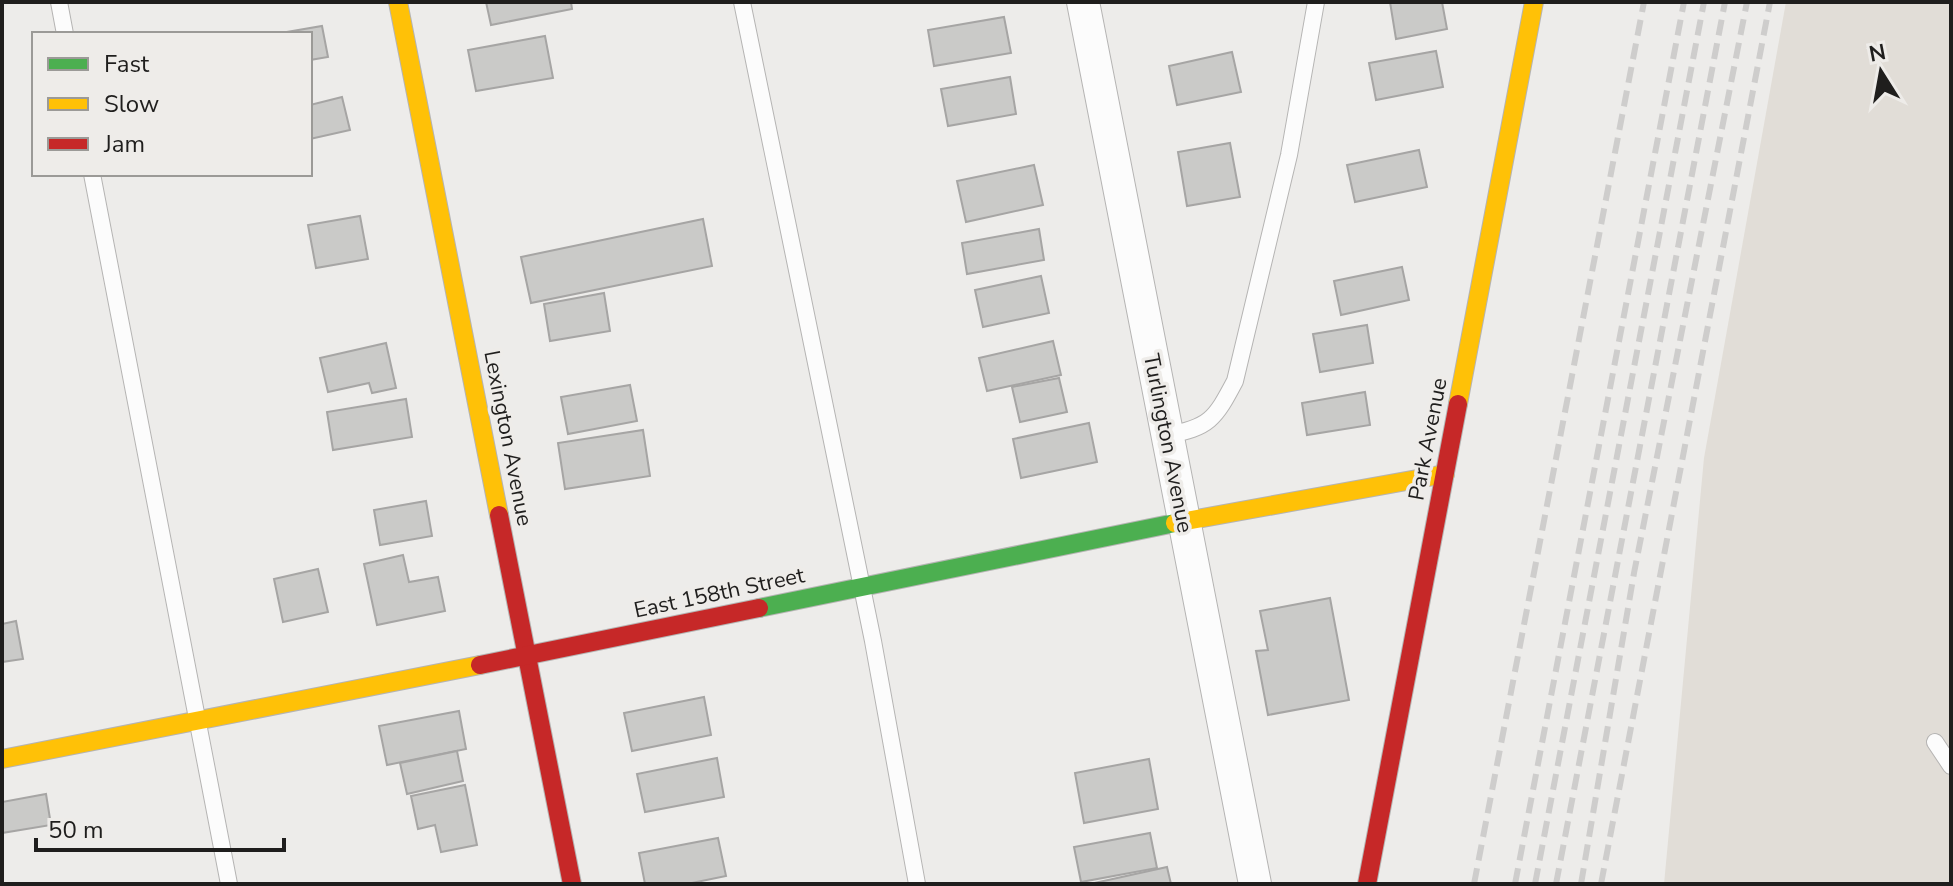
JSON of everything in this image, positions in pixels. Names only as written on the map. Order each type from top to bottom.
[{"type":"street","name":"Lexington Avenue","points":[[398,2],[572,884]]},
{"type":"street","name":"Turlington Avenue","points":[[1083,2],[1255,884]]},
{"type":"street","name":"Park Avenue","points":[[1367,884],[1534,2]]},
{"type":"street","name":"East 158th Street","points":[[2,759],[527,656],[1184,521],[1445,474]]},
{"type":"lane","points":[[59,2],[65,32]]},
{"type":"lane","points":[[742,2],[861,587],[917,884]]},
{"type":"lane","points":[[1167,435],[1198,430],[1221,408],[1235,381],[1289,155],[1316,2]]},
{"type":"lane","points":[[92,176],[229,884]]},
{"type":"lane","points":[[1935,742],[1951,766]]},
{"type":"shaded area","points":[[1786,2],[1951,2],[1951,884],[1664,884],[1704,458]]},
{"type":"building","points":[[486,2],[571,2],[572,9],[491,25]]},
{"type":"building","points":[[1390,2],[1442,2],[1447,29],[1396,39]]},
{"type":"building","points":[[1004,17],[1011,53],[934,66],[928,30]]},
{"type":"building","points":[[322,26],[328,57],[312,60],[312,32],[287,32]]},
{"type":"building","points":[[545,36],[553,78],[476,91],[468,50]]},
{"type":"building","points":[[1436,51],[1443,87],[1376,100],[1369,63]]},
{"type":"building","points":[[1232,52],[1241,92],[1177,105],[1169,66]]},
{"type":"building","points":[[1010,77],[1016,114],[948,126],[941,89]]},
{"type":"building","points":[[342,97],[350,130],[312,139],[312,104]]},
{"type":"building","points":[[1230,143],[1240,197],[1187,206],[1178,152]]},
{"type":"building","points":[[1419,150],[1427,187],[1355,202],[1347,165]]},
{"type":"building","points":[[1034,165],[1043,205],[966,222],[957,181]]},
{"type":"building","points":[[360,216],[368,259],[316,268],[308,225]]},
{"type":"building","points":[[703,219],[712,266],[531,303],[521,257]]},
{"type":"building","points":[[1039,229],[1044,260],[967,274],[962,243]]},
{"type":"building","points":[[1402,267],[1409,300],[1341,315],[1334,281]]},
{"type":"building","points":[[1041,276],[1049,313],[983,327],[975,290]]},
{"type":"building","points":[[604,293],[610,331],[550,341],[544,304]]},
{"type":"building","points":[[1367,325],[1373,363],[1320,372],[1313,334]]},
{"type":"building","points":[[1053,341],[1061,375],[987,391],[979,358]]},
{"type":"building","points":[[386,343],[396,388],[372,393],[369,383],[328,392],[320,358]]},
{"type":"building","points":[[1059,378],[1067,412],[1020,422],[1012,387]]},
{"type":"building","points":[[630,385],[637,421],[568,434],[561,397]]},
{"type":"building","points":[[1365,392],[1370,425],[1307,435],[1302,403]]},
{"type":"building","points":[[406,399],[412,437],[333,450],[327,412]]},
{"type":"building","points":[[1089,423],[1097,462],[1021,478],[1013,439]]},
{"type":"building","points":[[643,430],[650,476],[565,489],[558,443]]},
{"type":"building","points":[[426,501],[432,536],[380,545],[374,510]]},
{"type":"building","points":[[403,555],[409,582],[438,577],[445,611],[377,625],[364,564]]},
{"type":"building","points":[[318,569],[328,612],[283,622],[274,579]]},
{"type":"building","points":[[1330,598],[1349,700],[1268,715],[1256,651],[1268,650],[1260,611]]},
{"type":"building","points":[[16,621],[23,659],[2,662],[2,624]]},
{"type":"building","points":[[704,697],[711,735],[632,751],[624,713]]},
{"type":"building","points":[[459,711],[466,749],[387,765],[379,726]]},
{"type":"building","points":[[457,751],[463,781],[407,794],[400,763]]},
{"type":"building","points":[[717,758],[724,797],[645,812],[637,774]]},
{"type":"building","points":[[1149,759],[1158,809],[1084,823],[1075,773]]},
{"type":"building","points":[[465,785],[477,845],[441,852],[435,825],[418,829],[411,796]]},
{"type":"building","points":[[46,794],[51,825],[2,833],[2,802]]},
{"type":"building","points":[[1150,833],[1157,868],[1081,882],[1074,847]]},
{"type":"building","points":[[718,838],[726,876],[687,884],[645,884],[639,853]]},
{"type":"building","points":[[1167,867],[1171,884],[1090,884]]},
{"type":"railway","points":[[1474,884],[1644,2]]},
{"type":"railway","points":[[1515,884],[1684,2]]},
{"type":"railway","points":[[1535,884],[1704,2]]},
{"type":"railway","points":[[1556,884],[1725,2]]},
{"type":"railway","points":[[1581,884],[1634,573],[1747,2]]},
{"type":"railway","points":[[1601,884],[1770,2]]},
{"type":"traffic: fast","points":[[759,608],[1175,523]]},
{"type":"traffic: slow","points":[[398,2],[499,515]]},
{"type":"traffic: slow","points":[[1458,404],[1534,2]]},
{"type":"traffic: slow","points":[[1175,523],[1445,474]]},
{"type":"traffic: slow","points":[[2,759],[480,665]]},
{"type":"traffic: jam","points":[[1367,884],[1458,404]]},
{"type":"traffic: jam","points":[[499,515],[572,884]]},
{"type":"traffic: jam","points":[[480,665],[759,608]]}]
